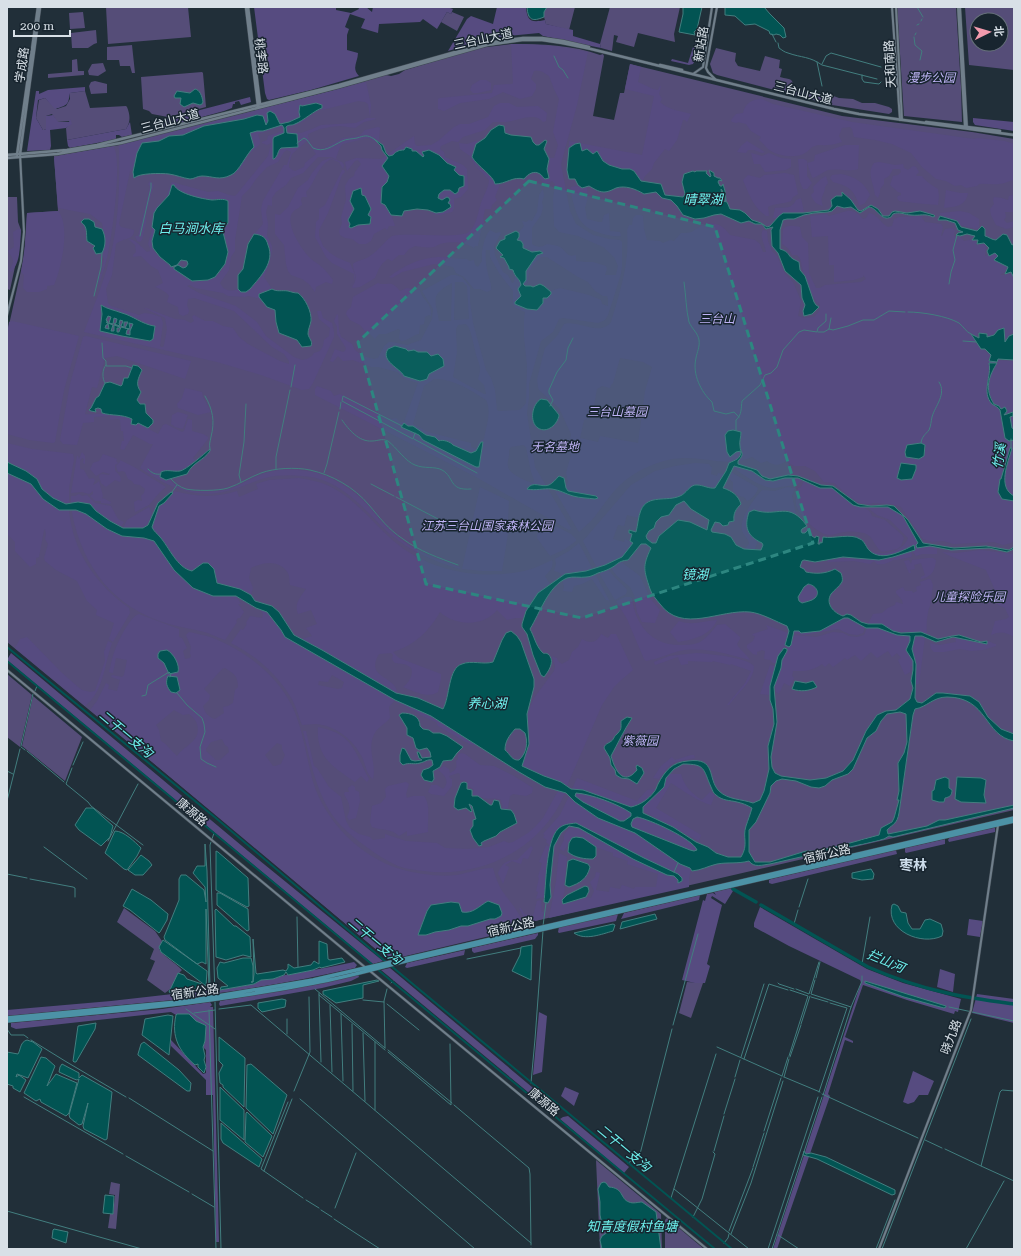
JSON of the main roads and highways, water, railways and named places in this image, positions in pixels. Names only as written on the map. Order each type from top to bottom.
[{"type":"highway","name":"宿新公路","points":[[7,1021],[202,1002],[315,983],[374,967],[1014,819]]},
{"type":"highway","name":"宿新公路","points":[[548,927],[901,844],[999,823]]},
{"type":"highway","name":"宿新公路","points":[[7,1018],[188,1001],[313,980],[367,969]]},
{"type":"main road","name":"学成路","points":[[18,156],[39,7]]},
{"type":"main road","name":"桃李路","points":[[247,7],[259,105]]},
{"type":"main road","name":"三台山大道","points":[[7,158],[97,145],[339,87],[482,46],[522,40],[562,43],[715,79],[834,110],[1014,134]]},
{"type":"main road","name":"三台山大道","points":[[7,155],[18,156]]},
{"type":"water","points":[[527,7],[547,7],[544,12],[544,17],[531,19],[528,15]]},
{"type":"water","points":[[683,7],[702,7],[697,29],[694,32],[695,35],[679,32]]},
{"type":"water","points":[[725,7],[764,7],[784,28],[786,37],[783,38],[780,35],[770,34],[769,31],[755,24],[745,25],[735,16],[725,15]]},
{"type":"water","points":[[195,89],[199,92],[202,98],[203,102],[200,105],[193,103],[184,107],[180,104],[181,98],[175,98],[174,96],[177,91],[190,93]]},
{"type":"water","points":[[316,103],[322,105],[322,108],[298,123],[286,127],[287,133],[297,134],[298,147],[281,148],[274,159],[273,139],[274,137],[284,133],[284,128],[282,125],[263,131],[250,133],[254,147],[237,170],[227,177],[219,178],[199,176],[190,179],[169,174],[145,174],[134,178],[133,172],[137,153],[142,143],[159,141],[169,136],[183,135],[204,126],[244,119],[257,115],[263,116],[266,125],[268,121],[267,113],[270,111],[275,114],[280,124],[289,122],[300,117],[300,105],[302,106]]},
{"type":"water","points":[[499,125],[504,126],[505,133],[531,137],[536,145],[539,145],[545,140],[547,141],[544,149],[549,159],[547,169],[549,178],[545,179],[538,173],[533,173],[529,174],[524,179],[513,179],[495,184],[492,178],[472,157],[476,144],[485,138],[491,130]]},
{"type":"water","points":[[374,139],[383,145],[389,156],[398,151],[404,150],[406,147],[412,149],[412,151],[416,151],[423,157],[422,152],[429,150],[439,155],[447,163],[456,167],[454,170],[459,175],[464,176],[464,186],[459,188],[458,192],[455,194],[450,190],[444,190],[439,194],[438,198],[442,200],[447,197],[449,198],[450,200],[448,203],[451,207],[443,212],[436,213],[428,210],[417,209],[404,211],[402,216],[391,215],[385,205],[381,203],[382,187],[387,182],[389,176],[382,166],[388,158],[381,146]]},
{"type":"water","name":"晴翠湖","points":[[580,143],[582,151],[587,149],[593,154],[597,151],[603,161],[609,165],[634,171],[641,181],[661,184],[665,195],[683,197],[685,194],[682,182],[684,174],[693,171],[707,171],[706,173],[710,177],[709,170],[714,173],[714,176],[720,178],[722,181],[719,180],[718,182],[720,186],[723,184],[725,191],[726,201],[721,189],[723,201],[727,202],[730,209],[740,210],[752,220],[761,223],[767,227],[770,226],[783,213],[803,213],[829,210],[832,206],[831,200],[836,196],[842,196],[842,192],[851,200],[858,210],[861,211],[871,205],[878,209],[883,216],[889,216],[895,211],[907,213],[920,211],[935,216],[898,213],[893,214],[891,217],[885,218],[869,207],[860,213],[851,207],[844,208],[837,206],[832,211],[814,213],[794,219],[783,220],[780,230],[780,249],[787,252],[791,258],[799,262],[800,270],[805,276],[814,302],[819,307],[812,314],[804,316],[803,311],[805,305],[802,298],[801,285],[785,271],[778,253],[772,246],[771,230],[773,227],[766,229],[762,224],[755,224],[749,221],[741,223],[721,214],[695,219],[683,215],[671,200],[662,198],[656,192],[644,194],[627,187],[616,188],[604,192],[598,191],[589,186],[582,188],[578,185],[575,179],[569,179],[567,170],[569,148]]},
{"type":"water","name":"白马涧水库","points":[[172,185],[191,196],[228,201],[228,223],[223,232],[228,252],[225,264],[215,277],[208,280],[192,281],[174,269],[174,267],[178,265],[183,268],[186,267],[188,264],[187,261],[181,260],[177,265],[171,267],[153,248],[152,241],[155,230],[152,227],[154,213],[169,195]]},
{"type":"water","points":[[361,188],[362,195],[365,196],[371,209],[368,215],[371,217],[370,224],[358,225],[351,228],[349,227],[350,224],[348,220],[354,209],[350,201],[353,191]]},
{"type":"water","points":[[940,216],[957,221],[961,227],[977,231],[982,226],[985,229],[985,236],[993,240],[996,240],[1003,234],[1007,235],[1012,245],[1014,244],[1014,278],[1011,272],[1005,274],[1008,267],[994,260],[998,256],[995,253],[989,256],[987,251],[989,248],[984,243],[977,244],[978,240],[972,240],[975,236],[967,234],[960,236],[956,235],[963,232],[958,230],[955,223],[946,220],[938,220]]},
{"type":"water","points":[[84,219],[89,219],[94,222],[95,227],[102,229],[105,241],[102,253],[96,254],[93,248],[95,246],[87,241],[86,228],[81,222]]},
{"type":"water","points":[[516,231],[519,233],[517,240],[521,241],[523,248],[532,252],[540,251],[543,253],[537,255],[526,271],[526,280],[523,284],[525,286],[533,287],[540,284],[551,292],[547,298],[543,298],[543,303],[537,310],[527,309],[515,304],[521,296],[518,289],[521,285],[519,279],[513,270],[509,269],[504,258],[500,257],[503,255],[496,248],[500,241],[505,239],[505,236]]},
{"type":"water","points":[[254,234],[265,238],[270,251],[270,257],[266,268],[250,289],[246,292],[241,292],[238,289],[238,275],[243,269],[248,244]]},
{"type":"water","points":[[272,289],[298,293],[303,298],[308,306],[311,317],[308,334],[311,341],[311,346],[302,347],[297,340],[279,333],[275,310],[267,307],[259,297],[259,294]]},
{"type":"water","points":[[101,305],[126,314],[145,324],[155,326],[153,339],[150,341],[100,331],[102,314]],"holes":[[[108,316],[111,317],[109,323],[113,324],[114,318],[117,319],[116,323],[114,324],[120,326],[120,320],[123,321],[121,326],[124,327],[124,322],[128,322],[125,328],[121,327],[119,332],[117,332],[117,328],[120,327],[114,325],[114,331],[111,331],[113,325],[106,322],[108,322],[106,320]],[[108,323],[109,329],[105,328]],[[129,323],[133,324],[130,335],[126,334],[127,330],[129,329],[125,328],[130,329]]]},
{"type":"water","points":[[1004,328],[1005,342],[1009,336],[1014,334],[1014,360],[998,359],[997,362],[989,361],[991,355],[985,349],[981,349],[971,334],[979,338],[979,333],[987,334],[987,337],[994,335],[998,330]]},
{"type":"water","points":[[395,346],[408,351],[414,350],[418,352],[427,352],[431,356],[438,354],[443,359],[444,366],[429,374],[427,379],[420,381],[404,376],[388,361],[386,353],[388,349]]},
{"type":"water","points":[[989,363],[997,363],[990,378],[988,388],[989,393],[994,404],[999,406],[1001,409],[1005,407],[1007,411],[1004,415],[1013,412],[1013,416],[1010,417],[1012,428],[1014,429],[1014,440],[1009,441],[1005,438],[1000,410],[992,404],[987,394],[990,368]]},
{"type":"water","points":[[133,365],[138,366],[142,370],[138,379],[139,389],[141,392],[137,400],[140,404],[145,404],[146,413],[153,420],[153,423],[148,428],[138,423],[136,425],[131,424],[132,419],[128,417],[102,413],[101,409],[98,408],[95,409],[96,412],[89,410],[96,398],[99,396],[105,383],[110,382],[121,386],[124,378],[128,378]]},
{"type":"water","points":[[541,399],[547,400],[559,415],[557,422],[552,427],[545,430],[538,428],[533,422],[535,405]]},
{"type":"water","points":[[404,423],[408,426],[413,426],[426,435],[435,437],[439,441],[442,440],[448,442],[471,453],[476,451],[481,442],[483,442],[479,467],[476,467],[423,440],[419,435],[401,427]]},
{"type":"water","points":[[733,430],[741,432],[741,451],[736,452],[730,457],[727,452],[725,435],[728,431]]},
{"type":"water","points":[[921,443],[925,445],[924,456],[919,459],[906,457],[905,452],[907,445]]},
{"type":"water","points":[[1010,448],[1012,448],[1006,467],[1005,481],[1009,492],[1014,496],[1014,501],[1002,499],[998,492],[1000,479]]},
{"type":"water","points":[[210,449],[210,451],[189,470],[187,474],[166,480],[160,477],[161,472],[163,471],[183,470]]},
{"type":"water","points":[[741,452],[742,455],[738,461],[738,464],[757,470],[762,476],[770,479],[788,475],[798,476],[821,485],[833,486],[858,504],[871,506],[894,506],[908,520],[923,543],[954,548],[986,546],[1009,550],[1014,547],[1014,549],[1007,552],[989,548],[951,550],[930,546],[917,548],[916,545],[918,543],[903,516],[888,507],[860,507],[853,505],[832,488],[820,488],[798,478],[785,478],[773,481],[765,480],[752,471],[734,466],[723,488],[734,494],[741,504],[735,511],[734,521],[723,526],[720,523],[715,522],[711,530],[712,532],[725,534],[731,537],[736,545],[744,549],[761,550],[763,545],[762,543],[750,534],[747,527],[749,512],[754,510],[762,512],[782,511],[794,514],[800,518],[807,526],[802,529],[802,533],[805,533],[808,530],[810,532],[809,534],[815,538],[816,536],[819,537],[818,544],[820,544],[820,542],[822,543],[823,537],[852,536],[862,540],[870,551],[880,556],[886,556],[914,545],[915,550],[879,560],[843,557],[815,562],[804,560],[802,561],[800,567],[806,572],[810,573],[824,573],[835,569],[841,573],[842,582],[831,594],[829,601],[831,608],[836,613],[843,616],[847,614],[851,615],[861,622],[868,624],[882,624],[893,631],[901,633],[921,632],[938,639],[959,635],[981,642],[987,641],[987,644],[953,637],[936,642],[922,636],[915,636],[912,649],[916,664],[915,698],[917,702],[922,703],[936,693],[970,696],[979,702],[988,717],[1001,729],[1014,734],[1014,741],[1004,738],[971,703],[960,699],[942,697],[915,709],[899,813],[896,821],[887,830],[888,834],[927,826],[939,820],[1014,805],[1014,808],[893,837],[889,836],[884,839],[850,847],[770,864],[753,865],[749,861],[721,863],[692,871],[690,868],[680,864],[635,833],[598,818],[575,802],[566,793],[545,787],[431,716],[395,700],[285,637],[267,612],[256,608],[236,596],[213,596],[193,588],[174,570],[154,541],[144,538],[122,536],[107,529],[86,514],[76,510],[59,510],[43,499],[31,484],[7,473],[7,462],[26,471],[37,479],[42,489],[53,498],[66,504],[78,502],[90,504],[96,511],[123,528],[143,528],[148,525],[158,503],[171,492],[173,493],[164,503],[159,506],[152,527],[182,566],[192,571],[203,563],[208,563],[214,569],[217,583],[240,589],[251,595],[255,601],[272,606],[279,612],[294,635],[396,693],[418,698],[443,709],[454,671],[457,667],[466,663],[493,662],[506,633],[511,631],[521,642],[534,679],[534,687],[527,714],[529,744],[522,766],[561,782],[571,789],[583,790],[631,807],[650,797],[663,775],[673,765],[688,761],[703,762],[710,770],[715,786],[723,794],[731,798],[753,803],[760,800],[764,791],[769,769],[768,746],[774,724],[773,709],[770,700],[770,686],[778,656],[784,648],[787,649],[787,651],[782,660],[781,668],[774,687],[777,722],[771,757],[772,767],[775,773],[781,776],[810,780],[826,778],[843,771],[853,760],[866,731],[877,715],[886,711],[896,710],[910,699],[913,688],[911,681],[913,661],[906,650],[910,641],[910,636],[897,635],[878,628],[866,628],[848,618],[844,618],[820,631],[801,633],[799,631],[794,631],[791,645],[789,647],[785,645],[789,631],[787,626],[754,613],[738,612],[690,619],[679,617],[669,613],[654,597],[651,591],[646,577],[645,564],[651,548],[646,544],[641,544],[628,560],[622,561],[609,569],[590,576],[567,578],[560,582],[550,593],[530,629],[540,650],[548,654],[551,660],[550,666],[544,677],[541,675],[527,634],[522,627],[526,611],[538,593],[565,574],[586,571],[605,565],[622,557],[633,543],[630,541],[632,534],[629,533],[629,530],[636,532],[639,515],[644,505],[653,500],[675,498],[695,485],[715,488],[726,471],[729,463],[740,456]],"holes":[[[684,501],[691,509],[709,520],[707,530],[690,522],[678,520],[659,536],[656,543],[652,543],[646,536],[649,531],[654,528],[656,522],[661,517],[669,515],[676,505]],[[808,584],[815,587],[817,596],[812,600],[802,603],[799,601],[798,597],[804,587]],[[900,712],[906,714],[907,742],[904,753],[898,763],[899,791],[897,800],[899,800],[892,822],[881,828],[879,835],[839,846],[816,851],[806,851],[770,862],[755,862],[749,852],[749,830],[756,822],[770,793],[771,786],[776,781],[782,779],[796,781],[811,787],[819,788],[825,786],[832,780],[848,774],[853,769],[867,738],[876,731],[881,721],[887,714]],[[515,729],[520,729],[525,733],[526,747],[524,754],[519,760],[517,760],[505,750],[505,747]],[[683,764],[696,765],[703,769],[713,791],[719,797],[741,803],[752,808],[745,830],[745,848],[741,857],[728,857],[716,853],[673,827],[643,813],[643,807],[664,787],[666,778],[674,769]],[[576,793],[589,795],[612,803],[631,813],[631,816],[624,821],[620,821],[583,802],[575,796]],[[637,817],[651,821],[688,840],[697,850],[690,850],[632,827],[631,824],[633,819]]]},
{"type":"water","points":[[901,463],[916,465],[912,479],[901,480],[897,478]]},
{"type":"water","points":[[559,476],[564,478],[568,491],[596,496],[598,498],[576,497],[552,489],[527,489],[532,485],[549,485]]},
{"type":"water","points":[[167,650],[176,660],[178,672],[169,674],[164,663],[158,658],[160,651]]},
{"type":"water","points":[[168,676],[177,677],[180,690],[176,693],[171,692],[168,687]]},
{"type":"water","points":[[795,681],[806,683],[813,681],[817,687],[805,691],[799,691],[792,689]]},
{"type":"water","points":[[402,713],[412,714],[417,717],[420,726],[423,729],[447,736],[463,747],[452,760],[443,761],[440,767],[433,771],[434,779],[432,782],[424,780],[421,775],[423,770],[433,765],[432,760],[427,760],[418,764],[403,765],[400,762],[402,748],[405,749],[411,760],[422,760],[419,758],[417,752],[419,752],[422,758],[431,757],[427,748],[419,750],[416,748],[413,738],[407,735],[407,728],[399,715]]},
{"type":"water","points":[[627,717],[632,718],[611,756],[617,771],[624,777],[632,775],[637,770],[637,765],[642,768],[644,773],[637,784],[629,779],[621,778],[616,775],[615,770],[611,765],[610,758],[604,748],[620,730],[621,721]]},
{"type":"water","points":[[945,777],[949,779],[949,788],[952,790],[951,794],[945,798],[944,802],[932,800],[932,791],[934,790],[936,780]]},
{"type":"water","points":[[957,777],[981,778],[986,780],[984,795],[986,803],[961,802],[955,799]]},
{"type":"water","points":[[461,783],[467,783],[467,789],[472,790],[472,796],[478,796],[490,805],[492,805],[494,800],[499,801],[501,809],[511,810],[517,823],[500,832],[496,836],[484,841],[481,843],[482,845],[479,846],[473,838],[470,830],[473,826],[473,820],[476,819],[472,806],[469,804],[472,811],[471,812],[466,808],[458,810],[454,807],[455,798]]},
{"type":"water","points":[[86,808],[93,808],[113,826],[110,837],[101,846],[79,830],[75,825]]},
{"type":"water","points":[[576,823],[678,874],[682,878],[682,881],[678,883],[678,880],[674,876],[667,875],[633,859],[579,828],[569,826],[561,833],[554,846],[550,885],[551,897],[548,903],[544,902],[549,853],[554,835],[562,826]]},
{"type":"water","points":[[115,831],[126,835],[141,848],[127,870],[105,853]]},
{"type":"water","points":[[572,838],[583,838],[596,847],[596,856],[593,859],[577,857],[568,852],[569,843]]},
{"type":"water","points":[[205,844],[207,871],[209,988],[206,909],[206,964],[202,962],[197,964],[165,940],[164,937],[179,900],[179,879],[181,875],[186,875],[204,890],[206,902],[205,887],[193,873],[197,866],[205,866]]},
{"type":"water","points":[[216,851],[248,878],[249,906],[247,907],[216,890]]},
{"type":"water","points":[[141,855],[152,865],[143,875],[135,875],[128,870]]},
{"type":"water","points":[[573,859],[588,864],[590,867],[587,875],[582,880],[569,887],[565,885],[568,861]]},
{"type":"water","points":[[871,869],[874,874],[873,879],[862,880],[852,878],[852,873]]},
{"type":"water","points":[[585,886],[588,887],[589,891],[586,897],[563,904],[562,900],[567,895]]},
{"type":"water","points":[[132,889],[151,900],[168,914],[167,920],[159,933],[123,906]]},
{"type":"water","points":[[217,893],[220,893],[248,909],[249,930],[247,931],[217,905]]},
{"type":"water","points":[[488,901],[499,905],[502,913],[501,916],[468,926],[461,926],[426,935],[418,935],[427,911],[431,905],[451,902],[459,903],[462,912],[469,912]]},
{"type":"water","points":[[894,904],[898,906],[901,912],[906,913],[908,923],[912,929],[920,929],[925,920],[930,919],[941,924],[943,931],[942,936],[934,939],[925,939],[907,934],[899,929],[891,914],[892,905]]},
{"type":"water","points":[[216,909],[234,926],[250,937],[251,957],[243,955],[226,960],[216,957]]},
{"type":"water","points":[[655,914],[657,919],[620,929],[622,922]]},
{"type":"water","points":[[613,924],[615,925],[613,931],[599,935],[588,937],[574,933]]},
{"type":"water","points":[[253,939],[257,974],[283,970],[286,971],[288,964],[294,968],[311,965],[314,961],[319,964],[319,941],[327,944],[328,959],[342,958],[345,962],[288,975],[286,972],[284,975],[273,979],[261,980],[254,984],[220,990],[221,987],[228,986],[218,978],[217,968],[220,962],[224,963],[243,958],[251,958],[253,966],[253,982],[254,974]]},
{"type":"water","points":[[163,940],[207,971],[206,986],[161,952],[159,947]]},
{"type":"water","points":[[532,945],[531,980],[512,971],[520,955],[521,947]]},
{"type":"water","points":[[178,973],[184,975],[187,979],[202,984],[202,989],[192,989],[175,994],[169,992]]},
{"type":"water","points":[[377,980],[379,981],[363,985],[363,998],[336,1003],[323,994],[323,991]]},
{"type":"water","points":[[865,981],[946,1007],[944,1008],[904,997],[865,983]]},
{"type":"water","points":[[282,999],[286,1000],[285,1007],[262,1012],[258,1008],[258,1003]]},
{"type":"water","points":[[177,1014],[189,1014],[196,1021],[206,1026],[203,1047],[206,1067],[204,1073],[198,1067],[198,1064],[195,1065],[189,1060],[178,1043],[175,1030]]},
{"type":"water","points":[[168,1015],[173,1016],[169,1055],[142,1035],[145,1019]]},
{"type":"water","points":[[96,1023],[95,1029],[76,1062],[74,1062],[78,1026]]},
{"type":"water","points":[[219,1037],[245,1058],[244,1107],[220,1083],[219,1073],[223,1065],[219,1061]]},
{"type":"water","points":[[27,1040],[33,1042],[42,1049],[28,1078],[17,1074],[16,1077],[19,1075],[26,1080],[20,1092],[13,1088],[13,1086],[7,1084],[7,1052],[18,1054],[22,1044]]},
{"type":"water","points":[[144,1042],[179,1070],[191,1083],[190,1091],[187,1091],[138,1055],[141,1044]]},
{"type":"water","points":[[41,1057],[46,1058],[55,1066],[47,1086],[56,1074],[77,1083],[69,1113],[66,1116],[41,1102],[40,1099],[36,1101],[24,1093]]},
{"type":"water","points":[[62,1064],[79,1073],[79,1078],[82,1075],[112,1092],[107,1139],[105,1140],[84,1129],[83,1126],[88,1103],[82,1124],[79,1125],[70,1118],[69,1115],[79,1079],[74,1079],[59,1072]]},
{"type":"water","points":[[251,1064],[287,1095],[273,1134],[246,1108],[247,1065]]},
{"type":"water","points":[[220,1087],[244,1110],[244,1140],[220,1120]]},
{"type":"water","points":[[247,1112],[272,1136],[263,1157],[245,1142]]},
{"type":"water","points":[[221,1123],[262,1159],[259,1167],[223,1143],[221,1139]]},
{"type":"water","points":[[804,1151],[806,1154],[811,1153],[826,1157],[895,1190],[895,1194],[892,1195],[817,1159],[803,1155]]},
{"type":"water","name":"知青度假村鱼塘","points":[[604,1182],[609,1187],[620,1191],[626,1201],[632,1203],[642,1202],[656,1212],[661,1249],[602,1249],[600,1240],[602,1236],[608,1232],[602,1224],[598,1189],[601,1183]]},
{"type":"water","points":[[105,1195],[114,1196],[113,1214],[103,1213]]},
{"type":"water","points":[[54,1229],[68,1232],[66,1243],[52,1238]]},
{"type":"waterway","points":[[917,7],[923,17]]},
{"type":"waterway","points":[[772,34],[776,42]]},
{"type":"waterway","points":[[914,37],[915,45],[922,51],[920,60]]},
{"type":"waterway","points":[[778,43],[779,48],[787,53],[809,59],[822,65],[877,79]]},
{"type":"waterway","points":[[822,64],[826,56],[831,53],[881,67]]},
{"type":"waterway","points":[[554,56],[559,67],[568,78]]},
{"type":"waterway","points":[[817,62],[822,86]]},
{"type":"waterway","points":[[862,75],[864,82],[879,84],[881,82]]},
{"type":"waterway","points":[[297,143],[304,138],[313,148],[321,150],[344,140],[364,136],[369,136],[374,139]]},
{"type":"waterway","points":[[140,236],[151,183]]},
{"type":"waterway","points":[[949,284],[955,260],[953,250],[957,235]]},
{"type":"waterway","points":[[94,296],[101,267],[102,253]]},
{"type":"waterway","points":[[684,282],[689,322],[699,340],[695,364],[698,382],[704,393],[712,402],[714,411],[726,414],[734,412],[739,417]]},
{"type":"waterway","points":[[829,329],[833,330],[863,320],[874,320],[889,311],[905,312]]},
{"type":"waterway","points":[[908,312],[948,318],[959,323],[971,334]]},
{"type":"waterway","points":[[736,430],[736,420],[740,414],[742,401],[760,385],[765,375],[771,373],[777,367],[783,350],[799,332],[804,330],[817,332],[818,328],[826,321],[826,314]]},
{"type":"waterway","points":[[818,332],[824,332],[829,329],[831,318]]},
{"type":"waterway","points":[[550,406],[553,400],[549,390],[557,372],[566,360],[568,348],[573,338]]},
{"type":"waterway","points":[[963,341],[976,342]]},
{"type":"waterway","points":[[102,343],[103,358],[106,361],[106,366],[126,366],[132,368]]},
{"type":"waterway","points":[[105,383],[103,374],[106,365]]},
{"type":"waterway","points":[[291,387],[295,365]]},
{"type":"waterway","points":[[921,443],[923,437],[930,428],[933,413],[940,400],[942,391],[939,382]]},
{"type":"waterway","points":[[276,469],[276,457],[290,390]]},
{"type":"waterway","points":[[205,396],[210,406],[213,421],[210,449]]},
{"type":"waterway","points":[[402,426],[343,396],[342,401],[413,439],[415,433]]},
{"type":"waterway","points":[[340,409],[341,402]]},
{"type":"waterway","points":[[241,482],[239,475],[244,442],[246,404]]},
{"type":"waterway","points":[[324,473],[339,412]]},
{"type":"waterway","points":[[342,420],[351,431],[363,440],[386,440],[412,463],[422,467],[442,470],[449,476],[455,486],[464,489],[471,489]]},
{"type":"waterway","points":[[414,439],[477,473]]},
{"type":"waterway","name":"竹溪","points":[[1011,439],[1011,448]]},
{"type":"waterway","points":[[171,479],[179,486],[186,489],[213,490],[224,489],[237,485],[266,471],[285,468],[298,468],[318,472],[350,487],[389,527],[409,543],[429,554],[458,565]]},
{"type":"waterway","points":[[148,469],[151,472],[161,474]]},
{"type":"waterway","points":[[371,484],[394,496]]},
{"type":"waterway","points":[[172,492],[177,485]]},
{"type":"waterway","points":[[396,497],[459,530]]},
{"type":"waterway","name":"二干一支沟","points":[[7,647],[217,819],[386,962]]},
{"type":"waterway","points":[[7,661],[374,966]]},
{"type":"waterway","points":[[142,696],[146,695],[148,685],[169,672],[171,674],[170,677]]},
{"type":"waterway","points":[[35,691],[37,686]]},
{"type":"waterway","points":[[177,693],[187,705],[202,718],[205,732],[200,747],[201,759],[216,767]]},
{"type":"waterway","points":[[21,746],[33,694]]},
{"type":"waterway","points":[[73,765],[83,742]]},
{"type":"waterway","points":[[21,747],[25,750]]},
{"type":"waterway","points":[[7,801],[20,749]]},
{"type":"waterway","points":[[27,751],[64,782]]},
{"type":"waterway","points":[[72,768],[66,784],[91,806],[143,845]]},
{"type":"waterway","points":[[7,771],[13,774]]},
{"type":"waterway","points":[[108,841],[138,784]]},
{"type":"waterway","points":[[212,839],[214,833]]},
{"type":"waterway","points":[[862,842],[879,838]]},
{"type":"waterway","points":[[211,842],[215,995]]},
{"type":"waterway","points":[[44,847],[87,879]]},
{"type":"waterway","points":[[674,872],[678,863]]},
{"type":"waterway","points":[[7,874],[27,878]]},
{"type":"waterway","points":[[30,879],[73,887],[75,888],[75,897]]},
{"type":"waterway","points":[[799,907],[808,879]]},
{"type":"waterway","name":"拦山河","points":[[733,889],[756,902]]},
{"type":"waterway","points":[[543,926],[546,903]]},
{"type":"waterway","name":"拦山河","points":[[761,905],[868,967],[887,975],[947,993],[1014,1004]]},
{"type":"waterway","points":[[794,924],[798,910]]},
{"type":"waterway","points":[[297,917],[298,967]]},
{"type":"waterway","points":[[862,964],[870,917]]},
{"type":"waterway","points":[[531,1083],[543,931]]},
{"type":"waterway","points":[[673,1025],[698,934]]},
{"type":"waterway","points":[[467,959],[521,948]]},
{"type":"waterway","points":[[796,989],[809,994],[819,962]]},
{"type":"waterway","points":[[816,978],[820,962]]},
{"type":"waterway","name":"二干一支沟","points":[[390,965],[732,1249]]},
{"type":"waterway","points":[[377,969],[715,1249]]},
{"type":"waterway","points":[[823,1095],[851,1007],[862,981],[862,976]]},
{"type":"waterway","points":[[815,980],[811,994],[851,1007]]},
{"type":"waterway","points":[[778,983],[794,989]]},
{"type":"waterway","points":[[741,1057],[764,984]]},
{"type":"waterway","points":[[744,1059],[769,984],[788,990]]},
{"type":"waterway","points":[[315,989],[385,1048]]},
{"type":"waterway","points":[[385,1048],[384,1001],[387,989]]},
{"type":"waterway","points":[[789,1056],[808,996],[790,990]]},
{"type":"waterway","points":[[319,993],[319,995],[385,1050]]},
{"type":"waterway","points":[[319,995],[321,1062]]},
{"type":"waterway","points":[[801,1024],[810,996]]},
{"type":"waterway","points":[[294,1091],[310,1052],[309,997]]},
{"type":"waterway","points":[[811,997],[828,1002]]},
{"type":"waterway","points":[[363,1000],[384,1002]]},
{"type":"waterway","points":[[215,1002],[221,1249]]},
{"type":"waterway","points":[[819,1092],[847,1008],[830,1003]]},
{"type":"waterway","points":[[387,1004],[419,1030]]},
{"type":"waterway","points":[[219,1009],[251,1005],[531,1243]]},
{"type":"waterway","points":[[330,1005],[332,1072]]},
{"type":"waterway","points":[[949,1007],[1014,1021]]},
{"type":"waterway","points":[[186,1009],[215,1029]]},
{"type":"waterway","points":[[209,1010],[216,1249]]},
{"type":"waterway","points":[[194,1013],[215,1010]]},
{"type":"waterway","points":[[341,1014],[343,1081]]},
{"type":"waterway","points":[[287,1019],[287,1034]]},
{"type":"waterway","points":[[882,1249],[971,1019]]},
{"type":"waterway","points":[[352,1024],[353,1091]]},
{"type":"waterway","points":[[790,1057],[801,1025]]},
{"type":"waterway","points":[[7,1029],[11,1035],[24,1035],[28,1038]]},
{"type":"waterway","points":[[637,1158],[640,1154],[672,1029]]},
{"type":"waterway","points":[[363,1033],[365,1101]]},
{"type":"waterway","points":[[31,1040],[126,1097]]},
{"type":"waterway","points":[[375,1042],[375,1110]]},
{"type":"waterway","points":[[388,1052],[451,1105],[450,1044]]},
{"type":"waterway","points":[[717,1047],[782,1076]]},
{"type":"waterway","points":[[388,1050],[452,1103]]},
{"type":"waterway","points":[[671,1198],[716,1054]]},
{"type":"waterway","points":[[782,1076],[788,1057]]},
{"type":"waterway","points":[[784,1077],[789,1059]]},
{"type":"waterway","points":[[735,1077],[740,1060]]},
{"type":"waterway","points":[[784,1077],[820,1092]]},
{"type":"waterway","points":[[764,1131],[781,1078]]},
{"type":"waterway","points":[[724,1114],[735,1079]]},
{"type":"waterway","points":[[731,1234],[751,1183],[783,1081]]},
{"type":"waterway","points":[[1014,1091],[1002,1090],[1000,1092],[981,1166],[1014,1181]]},
{"type":"waterway","points":[[822,1094],[918,1138]]},
{"type":"waterway","points":[[24,1097],[123,1154]]},
{"type":"waterway","points":[[768,1249],[818,1097]]},
{"type":"waterway","points":[[772,1249],[822,1097]]},
{"type":"waterway","points":[[129,1098],[213,1151]]},
{"type":"waterway","points":[[264,1171],[292,1099]]},
{"type":"waterway","points":[[300,1099],[475,1249]]},
{"type":"waterway","points":[[288,1102],[261,1169],[303,1198]]},
{"type":"waterway","points":[[454,1105],[529,1168],[531,1245]]},
{"type":"waterway","points":[[714,1151],[724,1116]]},
{"type":"waterway","points":[[753,1167],[764,1133]]},
{"type":"waterway","points":[[925,1140],[942,1148]]},
{"type":"waterway","points":[[945,1149],[981,1166]]},
{"type":"waterway","points":[[693,1217],[702,1199],[715,1154],[713,1152]]},
{"type":"waterway","points":[[335,1208],[356,1153]]},
{"type":"waterway","points":[[126,1156],[189,1192]]},
{"type":"waterway","name":"二干一支沟","points":[[628,1163],[635,1159]]},
{"type":"waterway","points":[[729,1231],[753,1168]]},
{"type":"waterway","points":[[966,1249],[1004,1181]]},
{"type":"waterway","points":[[674,1189],[749,1249]]},
{"type":"waterway","points":[[192,1194],[214,1207]]},
{"type":"waterway","points":[[306,1200],[319,1208]]},
{"type":"waterway","points":[[876,1249],[895,1200]]},
{"type":"waterway","points":[[321,1210],[332,1217]]},
{"type":"waterway","points":[[7,1211],[142,1249]]},
{"type":"waterway","points":[[334,1219],[380,1249]]},
{"type":"waterway","points":[[724,1243],[729,1234]]},
{"type":"waterway","points":[[778,1235],[799,1249]]},
{"type":"district","name":"枣林","points":[[913,865]]},
{"type":"park label","name":"漫步公园","points":[[931,78]]},
{"type":"park label","name":"三台山","points":[[717,319]]},
{"type":"park label","name":"三台山墓园","points":[[617,412]]},
{"type":"park label","name":"无名墓地","points":[[555,447]]},
{"type":"park label","name":"江苏三台山国家森林公园","points":[[487,526]]},
{"type":"park label","name":"儿童探险乐园","points":[[969,597]]},
{"type":"park label","name":"紫薇园","points":[[640,741]]},
{"type":"water label","name":"镜湖","points":[[695,574]]},
{"type":"water label","name":"养心湖","points":[[487,703]]}]
